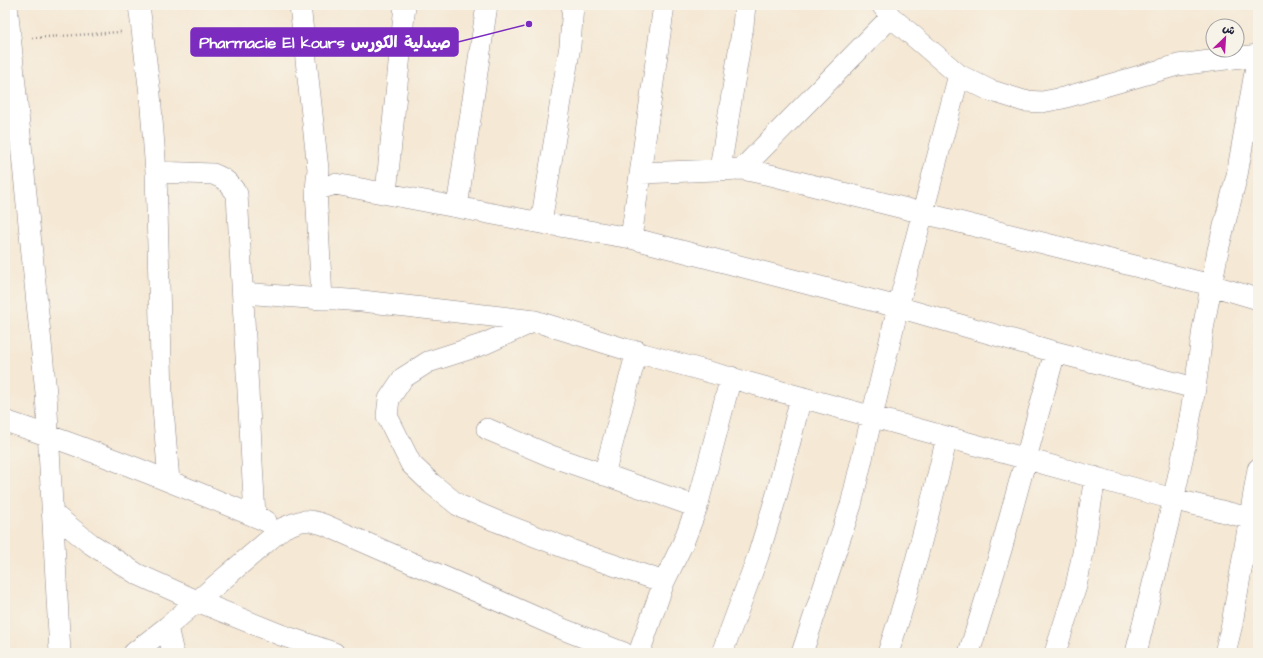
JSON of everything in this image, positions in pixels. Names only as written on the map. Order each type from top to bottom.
[{"type":"street","points":[[7,5],[46,393],[47,435],[60,653]]},
{"type":"street","points":[[139,5],[150,94],[156,172],[162,396],[169,481]]},
{"type":"street","points":[[300,5],[318,169],[316,190],[322,299]]},
{"type":"street","points":[[386,194],[405,5]]},
{"type":"street","points":[[457,207],[487,5]]},
{"type":"street","points":[[541,223],[570,46],[573,5]]},
{"type":"street","points":[[631,238],[664,5]]},
{"type":"street","points":[[720,169],[745,5]]},
{"type":"street","points":[[742,168],[886,11],[959,75],[989,90],[1024,101],[1042,102],[1063,98],[1178,65],[1258,55],[1237,175],[1218,250],[1211,285],[1186,441],[1169,519],[1136,653]]},
{"type":"street","points":[[802,653],[851,506],[898,307],[924,213],[959,75]]},
{"type":"street","points":[[640,173],[742,168],[1211,285],[1258,299]]},
{"type":"street","points":[[156,172],[213,174],[229,182],[237,194],[255,516]]},
{"type":"street","points":[[316,190],[335,184],[541,223],[631,238],[898,307],[1056,352],[1195,388]]},
{"type":"street","points":[[243,293],[362,301],[535,321],[801,397],[1095,478],[1173,499],[1254,518]]},
{"type":"street","points":[[535,321],[484,344],[428,362],[403,378],[389,399],[387,416],[411,464],[432,484],[458,505],[584,555],[664,582]]},
{"type":"street","points":[[604,475],[637,351]]},
{"type":"street","points":[[969,653],[1001,550],[1025,458],[1056,352]]},
{"type":"street","points":[[639,653],[664,582],[683,543],[696,507],[731,377]]},
{"type":"street","points":[[722,653],[758,556],[777,494],[801,397]]},
{"type":"street","points":[[5,421],[47,435],[169,481],[283,528]]},
{"type":"street","points":[[487,429],[551,456],[696,507]]},
{"type":"street","points":[[888,653],[902,611],[922,539],[947,437]]},
{"type":"street","points":[[1225,653],[1254,518],[1258,469]]},
{"type":"street","points":[[1055,653],[1076,586],[1095,478]]},
{"type":"street","points":[[52,513],[91,544],[137,574],[197,601],[281,644],[334,653]]},
{"type":"street","points":[[134,653],[167,627],[283,528],[299,521],[312,520],[565,630],[624,653]]},
{"type":"street","points":[[167,627],[173,653]]},
{"type":"path","points":[[11,39],[142,31]]},
{"type":"place","name":"Pharmacie El kours صيدلية الكورس","points":[[529,24]]}]
